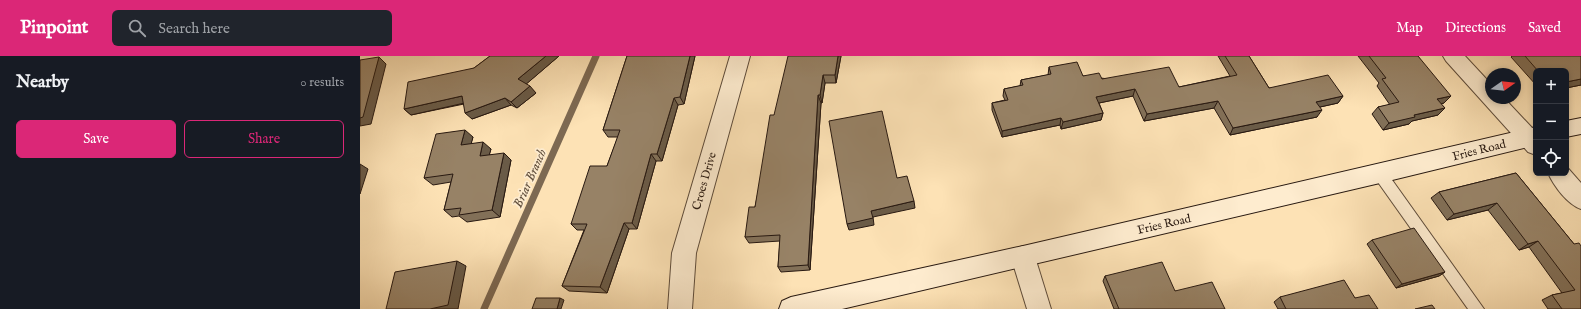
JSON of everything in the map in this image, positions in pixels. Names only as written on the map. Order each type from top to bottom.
[{"type":"street","name":"Croes Drive","points":[[680,309],[684,253],[740,56]]},
{"type":"street","points":[[1454,56],[1485,89]]},
{"type":"street","points":[[1499,104],[1533,139]]},
{"type":"street","points":[[1569,128],[1581,126]]},
{"type":"street","name":"Fries Road","points":[[791,309],[1533,140]]},
{"type":"street","points":[[1562,176],[1581,199]]},
{"type":"street","points":[[1023,257],[1039,309]]},
{"type":"lane","points":[[1380,174],[1477,309]]},
{"type":"building","points":[[490,56],[546,56],[518,79],[530,86],[511,102],[505,98],[465,113],[462,96],[404,109],[408,82],[474,68]]},
{"type":"building","points":[[627,56],[690,56],[680,97],[674,98],[657,154],[651,154],[632,223],[624,223],[600,287],[562,286],[587,224],[571,224],[590,166],[607,166],[620,130],[603,130]]},
{"type":"building","points":[[788,56],[838,56],[835,75],[823,75],[820,95],[818,95],[808,265],[778,267],[780,235],[745,237],[749,207],[755,207],[770,115],[774,115]]},
{"type":"building","points":[[1225,56],[1249,56],[1269,88],[1328,75],[1343,96],[1316,102],[1322,110],[1233,128],[1218,101],[1147,114],[1135,89],[1096,97],[1103,113],[1063,122],[1061,118],[1002,131],[992,103],[1008,100],[1004,89],[1023,85],[1021,80],[1051,74],[1049,67],[1077,62],[1083,76],[1099,73],[1102,79],[1169,67],[1179,87],[1237,75]]},
{"type":"building","points":[[1369,56],[1418,56],[1451,96],[1437,99],[1445,108],[1414,115],[1415,117],[1389,123],[1378,107],[1399,102],[1382,79],[1386,78]]},
{"type":"building","points":[[1525,56],[1581,56],[1581,79],[1569,81],[1569,68],[1535,68]]},
{"type":"building","points":[[379,57],[363,117],[360,118],[360,60]]},
{"type":"building","points":[[882,111],[897,178],[907,176],[914,201],[871,211],[873,218],[847,224],[829,121]]},
{"type":"building","points":[[465,130],[461,145],[483,142],[480,156],[504,153],[492,210],[459,215],[461,208],[444,210],[453,174],[424,178],[436,134]]},
{"type":"building","points":[[1516,173],[1574,244],[1579,243],[1581,246],[1581,309],[1562,309],[1552,295],[1575,290],[1538,241],[1528,244],[1497,203],[1454,214],[1439,192]]},
{"type":"building","points":[[1414,228],[1445,272],[1402,284],[1372,240]]},
{"type":"building","points":[[457,261],[448,305],[430,309],[386,309],[395,272]]},
{"type":"building","points":[[1162,262],[1175,291],[1212,282],[1225,309],[1119,309],[1105,276]]},
{"type":"building","points":[[1344,280],[1355,298],[1369,295],[1378,309],[1286,309],[1280,297]]},
{"type":"building","points":[[536,298],[560,298],[557,309],[532,309]]},
{"type":"building","points":[[1432,305],[1435,309],[1415,309]]},
{"type":"waterway","name":"Briar Branch","points":[[484,309],[596,56]]}]
